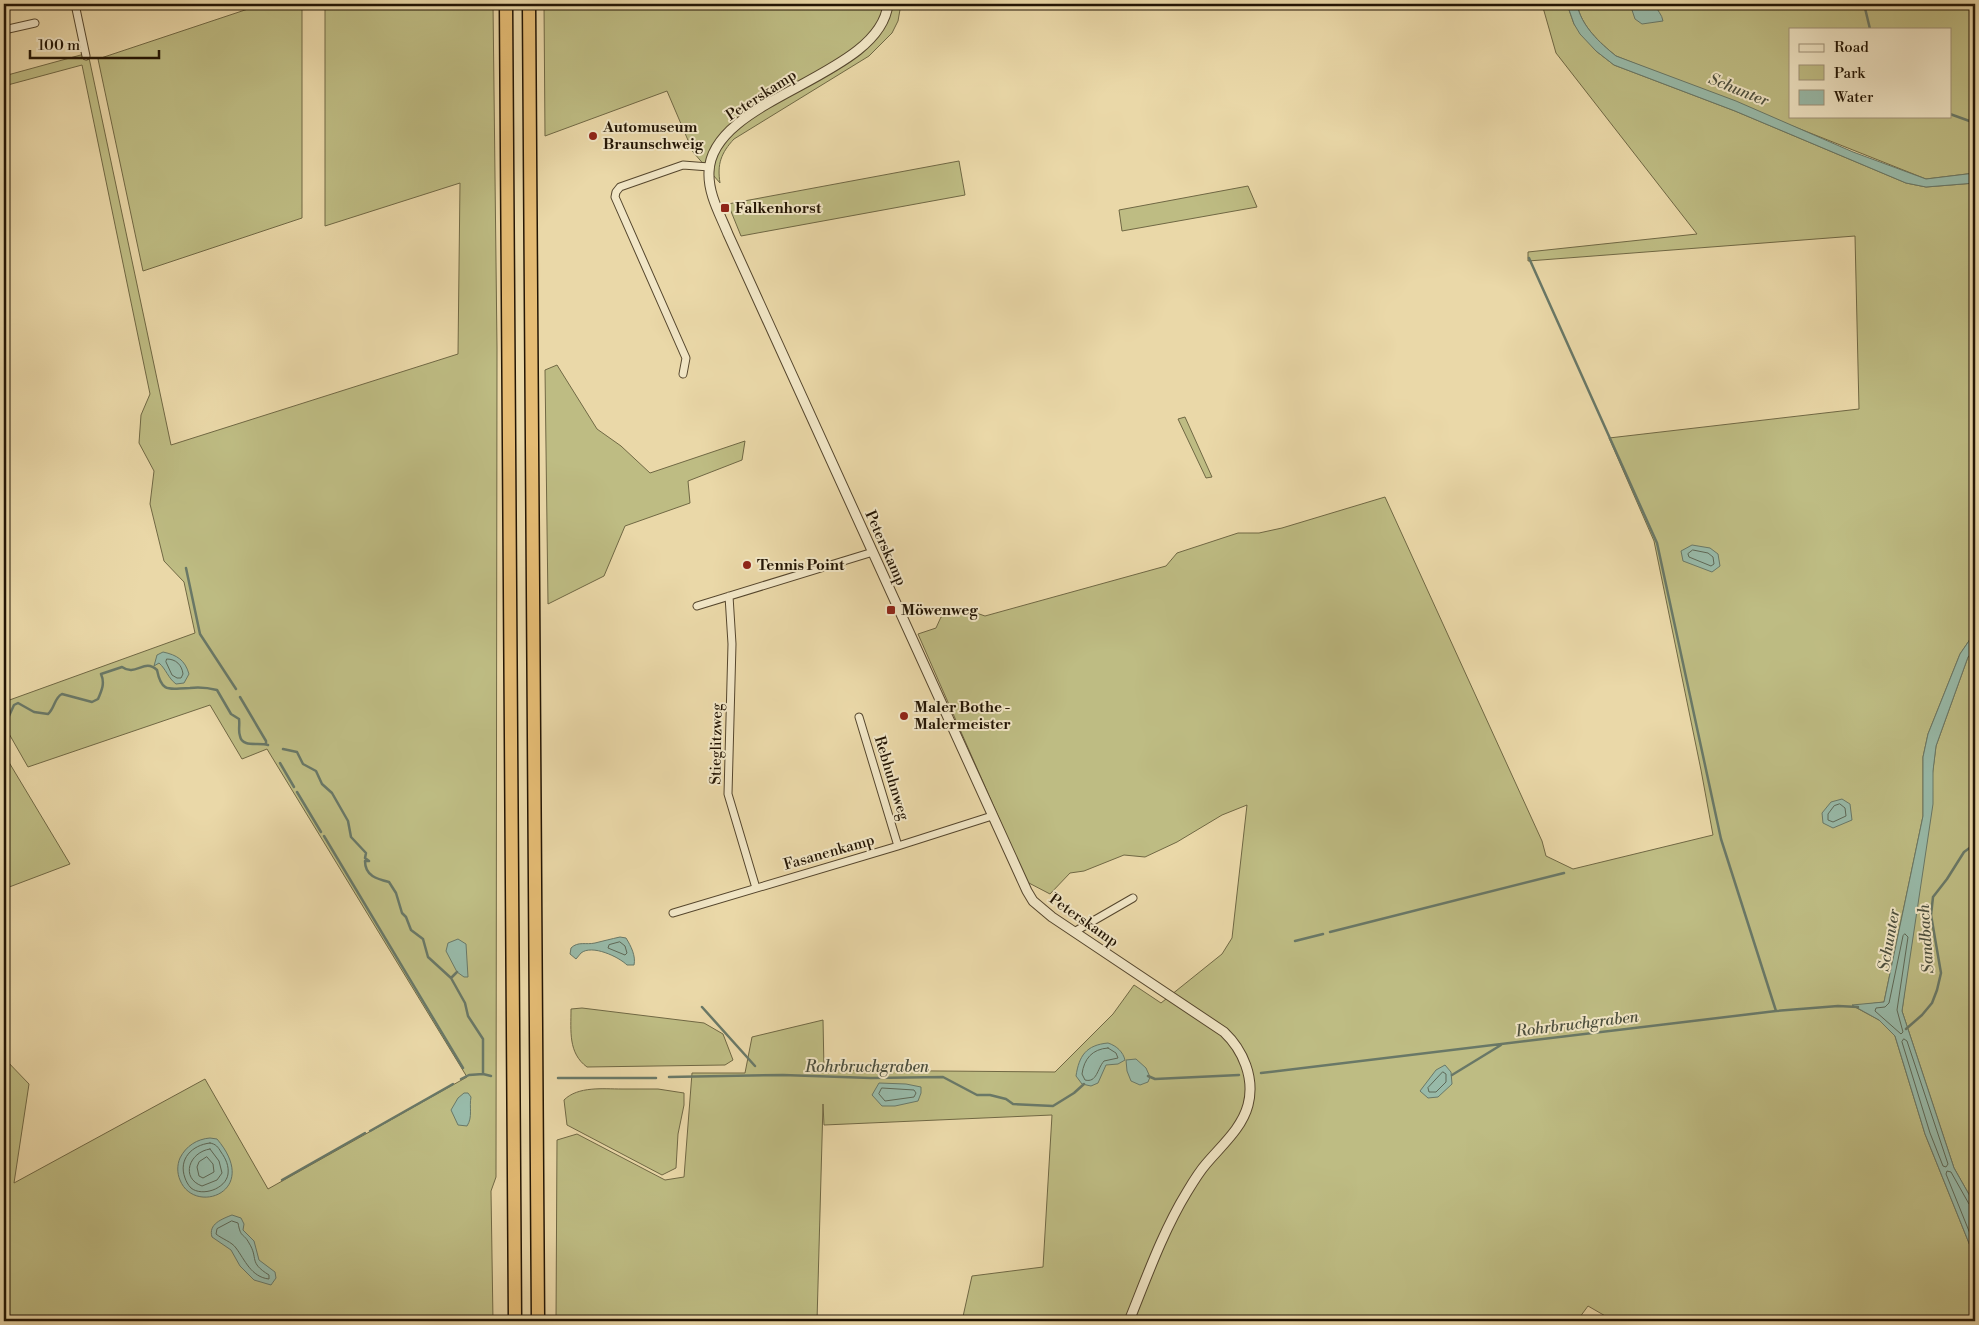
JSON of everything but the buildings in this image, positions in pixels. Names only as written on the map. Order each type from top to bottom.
[{"type":"highway","points":[[506,4],[515,1321]]},
{"type":"highway","points":[[529,4],[538,1321]]},
{"type":"street","points":[[75,4],[86,56]]},
{"type":"street","points":[[114,4],[122,4]]},
{"type":"street","name":"Peterskamp","points":[[888,4],[884,22],[871,39],[845,59],[730,130],[716,147],[710,167],[710,185],[715,204],[1022,882],[1033,901],[1052,917],[1224,1032],[1241,1052],[1247,1069],[1249,1083],[1248,1103],[1242,1120],[1205,1165],[1186,1194],[1149,1271],[1129,1321]]},
{"type":"street","points":[[4,30],[35,23]]},
{"type":"street","points":[[683,374],[686,358],[615,198],[616,192],[620,188],[678,166],[691,164],[710,167]]},
{"type":"street","points":[[697,606],[873,552]]},
{"type":"street","name":"Stieglitzweg","points":[[729,596],[732,644],[728,794],[756,888]]},
{"type":"street","name":"Rebhuhnweg","points":[[859,717],[898,846]]},
{"type":"street","name":"Fasanenkamp","points":[[673,912],[898,846],[992,816]]},
{"type":"street","points":[[1074,932],[1133,898]]},
{"type":"green space","points":[[263,4],[302,4],[302,218],[143,271],[98,59]]},
{"type":"green space","points":[[325,4],[493,4],[497,348],[496,1177],[491,1191],[493,1321],[4,1321],[4,1058],[29,1084],[14,1183],[205,1079],[268,1189],[467,1077],[267,749],[242,759],[210,705],[28,767],[4,725],[4,702],[195,633],[184,582],[164,561],[150,504],[154,471],[139,443],[141,415],[150,394],[82,65],[4,86],[4,76],[88,53],[171,445],[458,354],[460,183],[325,226]]},
{"type":"green space","points":[[544,4],[901,4],[898,21],[892,33],[869,56],[734,139],[721,159],[719,170],[720,183],[693,152],[667,91],[545,136]]},
{"type":"green space","points":[[1542,4],[1567,4],[1574,24],[1596,51],[1614,65],[1735,111],[1906,183],[1926,187],[1975,183],[1975,632],[1960,654],[1928,734],[1923,757],[1923,816],[1884,1002],[1853,1006],[1879,1020],[1895,1036],[1925,1134],[1975,1258],[1975,1321],[1614,1321],[1588,1306],[1577,1321],[962,1321],[972,1276],[1043,1267],[1052,1115],[824,1125],[823,1104],[817,1321],[556,1321],[557,1140],[577,1134],[665,1180],[684,1177],[692,1073],[745,1073],[752,1037],[823,1020],[824,1070],[1055,1072],[1113,1014],[1134,985],[1161,1003],[1222,954],[1232,938],[1247,805],[1222,815],[1177,842],[1145,857],[1124,855],[1084,871],[1070,873],[1050,894],[1027,882],[918,634],[936,628],[941,617],[965,609],[985,616],[1166,566],[1177,553],[1238,533],[1259,533],[1282,528],[1385,497],[1542,841],[1546,856],[1573,869],[1713,835],[1654,541],[1609,438],[1859,409],[1855,236],[1528,261],[1528,252],[1697,234],[1556,53]]},
{"type":"green space","points":[[1577,4],[1975,4],[1975,173],[1926,179],[1616,56],[1592,33],[1583,20]]},
{"type":"green space","points":[[959,161],[965,195],[741,236],[728,204]]},
{"type":"green space","points":[[1248,186],[1257,207],[1122,231],[1119,210]]},
{"type":"green space","points":[[557,365],[597,429],[621,446],[650,473],[745,441],[742,460],[688,481],[690,503],[625,526],[604,576],[548,604],[545,370]]},
{"type":"green space","points":[[1185,417],[1212,477],[1206,478],[1178,419]]},
{"type":"green space","points":[[1975,649],[1975,1205],[1954,1168],[1902,1011],[1936,746],[1968,657]]},
{"type":"green space","points":[[4,754],[70,864],[4,889]]},
{"type":"green space","points":[[582,1008],[704,1023],[723,1034],[733,1060],[725,1065],[587,1067],[576,1055],[571,1033],[571,1009]]},
{"type":"green space","points":[[591,1089],[658,1089],[684,1093],[684,1105],[678,1134],[676,1168],[662,1175],[567,1125],[564,1100],[576,1092]]},
{"type":"water","points":[[1567,4],[1577,4],[1587,27],[1616,56],[1736,101],[1853,152],[1926,179],[1975,173],[1975,183],[1926,187],[1906,183],[1735,111],[1614,65],[1596,51],[1580,34],[1574,24]]},
{"type":"water","points":[[1634,4],[1655,4],[1663,21],[1642,24],[1635,19],[1632,10]]},
{"type":"water","points":[[1692,545],[1710,548],[1718,554],[1720,566],[1712,572],[1683,561],[1681,551]]},
{"type":"water","points":[[1975,632],[1975,649],[1968,657],[1936,746],[1933,771],[1933,804],[1902,1011],[1954,1168],[1975,1205],[1975,1258],[1925,1134],[1895,1036],[1879,1020],[1852,1005],[1884,1002],[1923,816],[1923,757],[1928,734],[1960,654]]},
{"type":"water","points":[[163,652],[183,662],[189,674],[184,683],[176,684],[159,663],[154,666],[157,655]]},
{"type":"water","points":[[1842,799],[1850,804],[1852,820],[1833,828],[1823,823],[1822,813],[1831,802]]},
{"type":"water","points":[[620,937],[626,938],[630,944],[634,955],[634,965],[627,965],[612,955],[598,951],[586,951],[581,953],[576,959],[570,954],[571,948],[576,945]]},
{"type":"water","points":[[458,939],[466,944],[468,977],[464,977],[457,972],[446,951],[448,943]]},
{"type":"water","points":[[1108,1043],[1123,1054],[1125,1060],[1118,1064],[1106,1065],[1098,1083],[1091,1086],[1082,1084],[1076,1076],[1082,1057],[1094,1046]]},
{"type":"water","points":[[1136,1059],[1146,1068],[1150,1077],[1148,1082],[1140,1085],[1131,1081],[1127,1071],[1126,1060]]},
{"type":"water","points":[[1445,1065],[1451,1072],[1452,1084],[1438,1097],[1428,1098],[1420,1091],[1436,1070]]},
{"type":"water","points":[[879,1083],[906,1084],[921,1087],[921,1093],[918,1101],[895,1106],[882,1106],[872,1095]]},
{"type":"water","points":[[464,1093],[468,1093],[471,1097],[470,1116],[467,1126],[458,1125],[451,1110],[458,1098]]},
{"type":"water","points":[[210,1138],[217,1139],[229,1157],[232,1173],[229,1185],[221,1193],[210,1197],[198,1196],[187,1191],[180,1180],[178,1163],[182,1154],[189,1147],[196,1142]]},
{"type":"water","points":[[232,1215],[241,1218],[244,1224],[243,1230],[254,1241],[259,1260],[275,1272],[276,1278],[271,1285],[254,1280],[240,1266],[231,1250],[212,1237],[211,1232],[214,1225]]},
{"type":"waterway","points":[[1864,4],[1870,28]]},
{"type":"waterway","points":[[1952,115],[1975,123]]},
{"type":"waterway","points":[[1529,258],[1657,543],[1721,839],[1776,1011]]},
{"type":"waterway","points":[[186,568],[200,634],[236,689]]},
{"type":"waterway","name":"Rohrbruchgraben","points":[[4,717],[9,716],[14,705],[18,703],[34,712],[48,714],[57,698],[62,694],[92,702],[98,699],[102,690],[103,680],[101,674],[122,667],[132,670],[148,666],[157,670],[159,678],[165,687],[173,689],[207,688],[217,690],[231,714],[239,719],[241,740],[247,743],[268,745]]},
{"type":"waterway","points":[[240,697],[266,744]]},
{"type":"waterway","name":"Rohrbruchgraben","points":[[283,749],[297,752],[303,764],[316,771],[322,784],[332,793],[348,821],[351,837],[366,853],[365,858],[369,861],[365,861],[367,870],[372,876],[389,882],[396,893],[402,913],[406,917],[411,930],[423,939],[428,957],[451,978],[465,1003],[468,1016],[483,1039],[483,1074],[491,1076]]},
{"type":"waterway","points":[[280,763],[294,787]]},
{"type":"waterway","points":[[297,792],[321,832]]},
{"type":"waterway","points":[[324,836],[463,1068]]},
{"type":"waterway","name":"Sandbach","points":[[1906,1029],[1932,1003],[1941,973],[1931,915],[1933,897],[1964,852],[1975,844]]},
{"type":"waterway","points":[[1330,932],[1564,873]]},
{"type":"waterway","points":[[1295,941],[1323,934]]},
{"type":"waterway","points":[[451,978],[457,972]]},
{"type":"waterway","name":"Rohrbruchgraben","points":[[1261,1073],[1776,1011],[1838,1006],[1858,1007]]},
{"type":"waterway","points":[[702,1007],[755,1066]]},
{"type":"waterway","points":[[1452,1075],[1501,1045]]},
{"type":"waterway","points":[[461,1079],[469,1075],[483,1074]]},
{"type":"waterway","name":"Rohrbruchgraben","points":[[669,1077],[783,1075],[871,1078],[943,1077],[977,1095],[990,1095],[1006,1099],[1013,1104],[1053,1106],[1074,1093],[1084,1084]]},
{"type":"waterway","name":"Rohrbruchgraben","points":[[1148,1076],[1155,1079],[1239,1075]]},
{"type":"waterway","name":"Rohrbruchgraben","points":[[558,1078],[656,1078]]},
{"type":"waterway","points":[[370,1131],[453,1084]]},
{"type":"waterway","points":[[282,1180],[365,1133]]},
{"type":"place","name":"Automuseum Braunschweig","points":[[593,136]]},
{"type":"place","name":"Falkenhorst","points":[[725,208]]},
{"type":"place","name":"Tennis Point","points":[[747,565]]},
{"type":"place","name":"Möwenweg","points":[[891,610]]},
{"type":"place","name":"Maler Bothe - Malermeister","points":[[904,716]]},
{"type":"water label","name":"Schunter","points":[[1739,89]]},
{"type":"water label","name":"Schunter","points":[[1888,940]]}]
